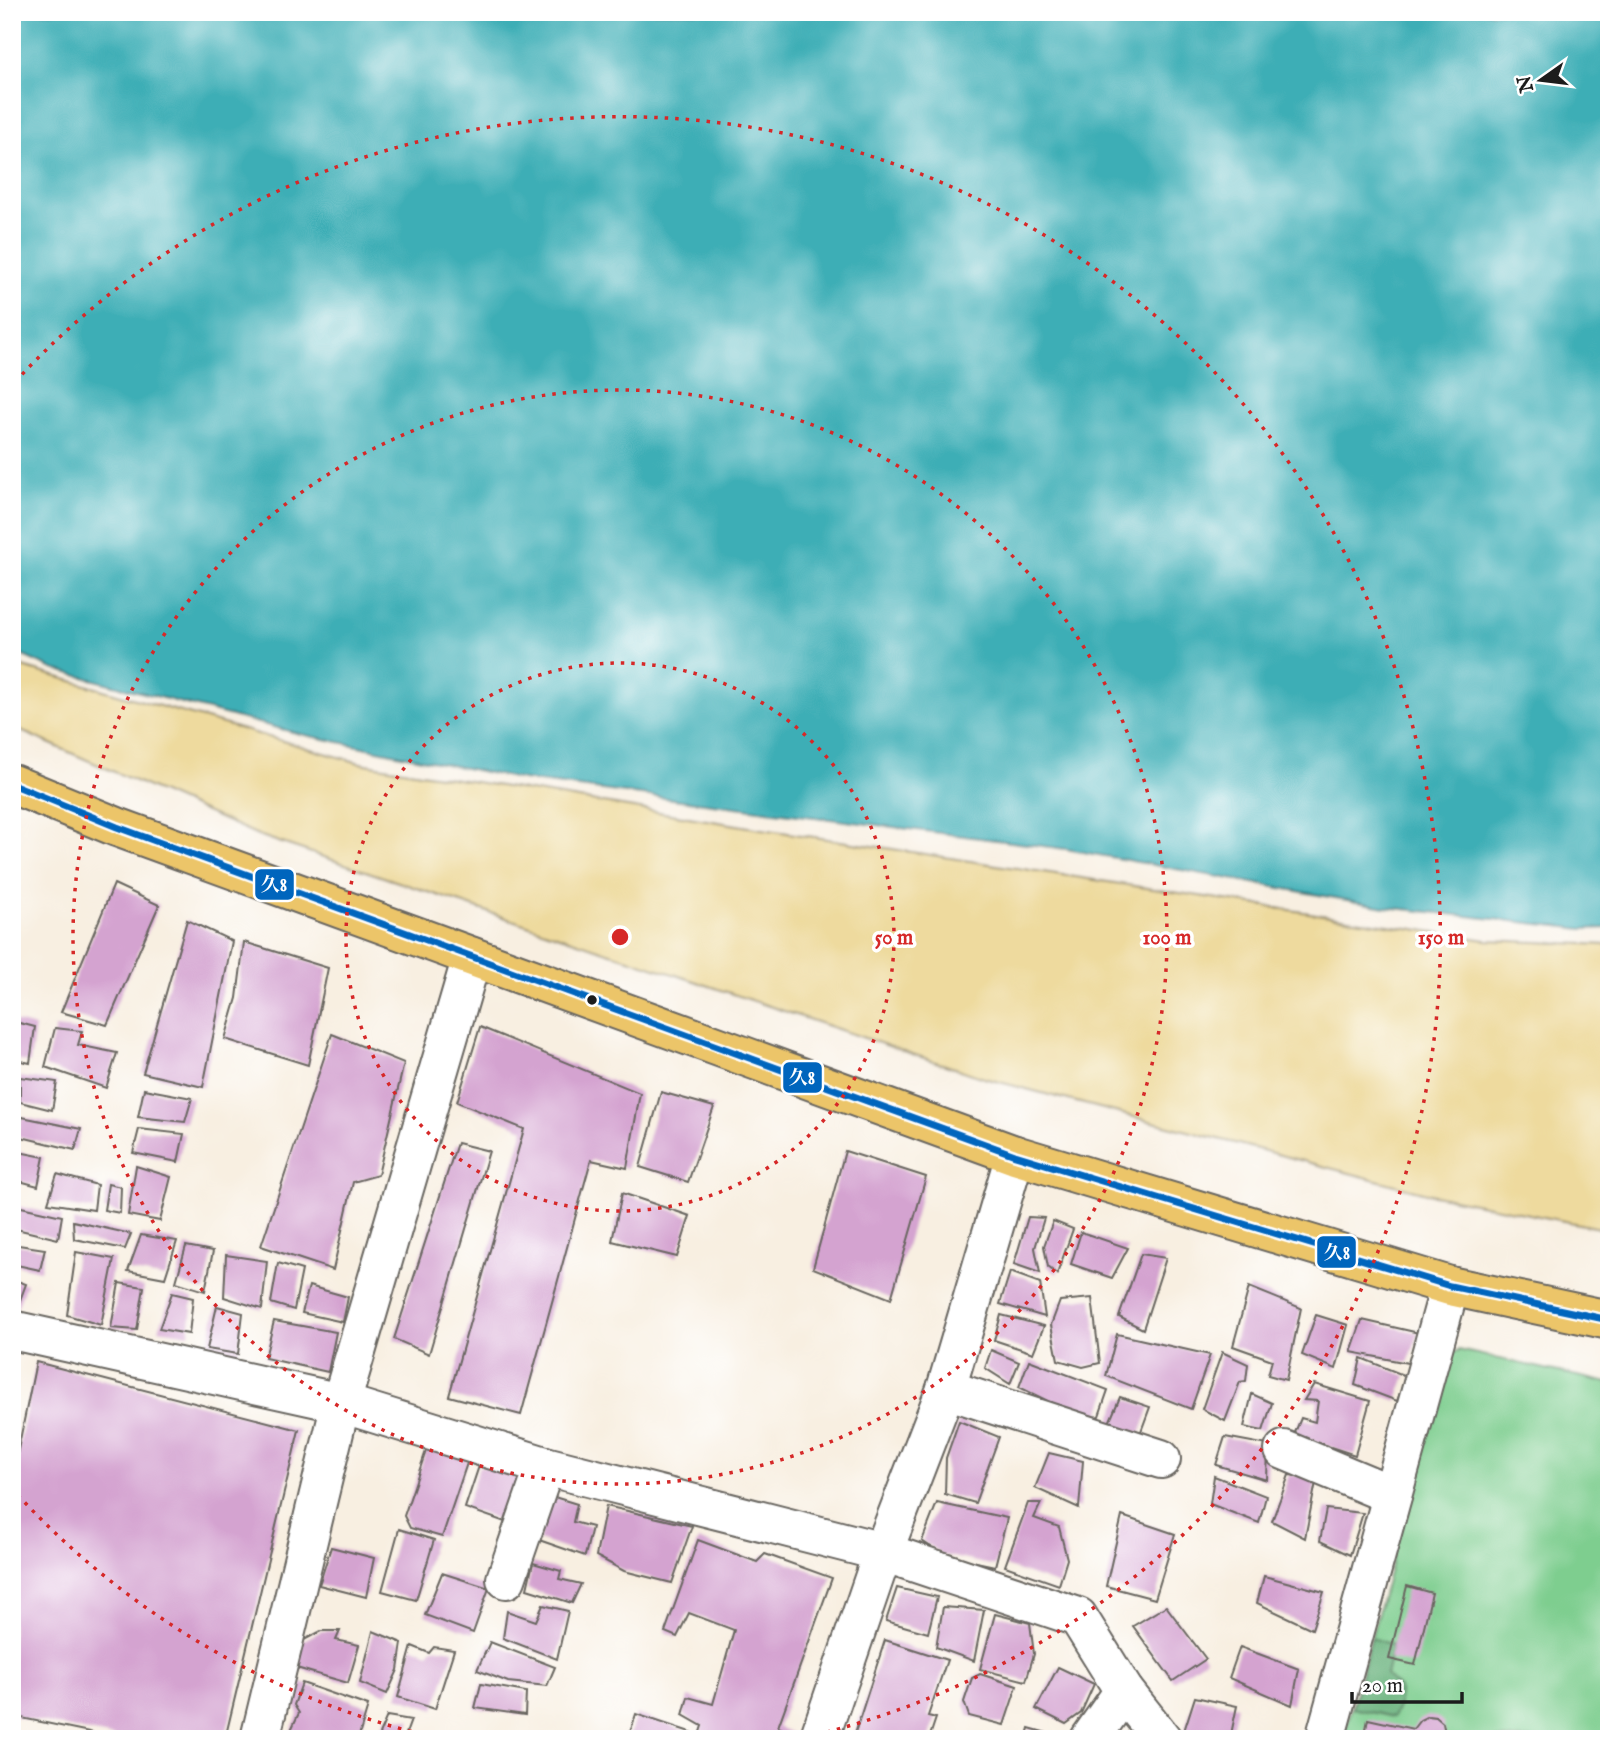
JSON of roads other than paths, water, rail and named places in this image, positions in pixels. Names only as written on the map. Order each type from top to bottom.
[{"type":"main road","points":[[12,784],[129,832],[1015,1155],[1450,1286],[1609,1320]]},
{"type":"street","points":[[260,1739],[341,1403],[472,957]]},
{"type":"street","points":[[819,1739],[883,1552],[946,1388],[1015,1155]]},
{"type":"street","points":[[1325,1739],[1450,1286]]},
{"type":"street","points":[[12,1330],[341,1403],[545,1465],[883,1552],[1078,1617],[1125,1691],[1162,1739]]},
{"type":"street","points":[[946,1388],[1161,1459]]},
{"type":"street","points":[[1284,1450],[1392,1495]]},
{"type":"street","points":[[506,1578],[545,1465]]},
{"type":"street","points":[[1090,1739],[1125,1691]]},
{"type":"water","points":[[12,12],[1609,12],[1609,928],[1583,929],[1385,907],[1066,849],[523,780],[300,734],[53,669],[12,651]]}]
